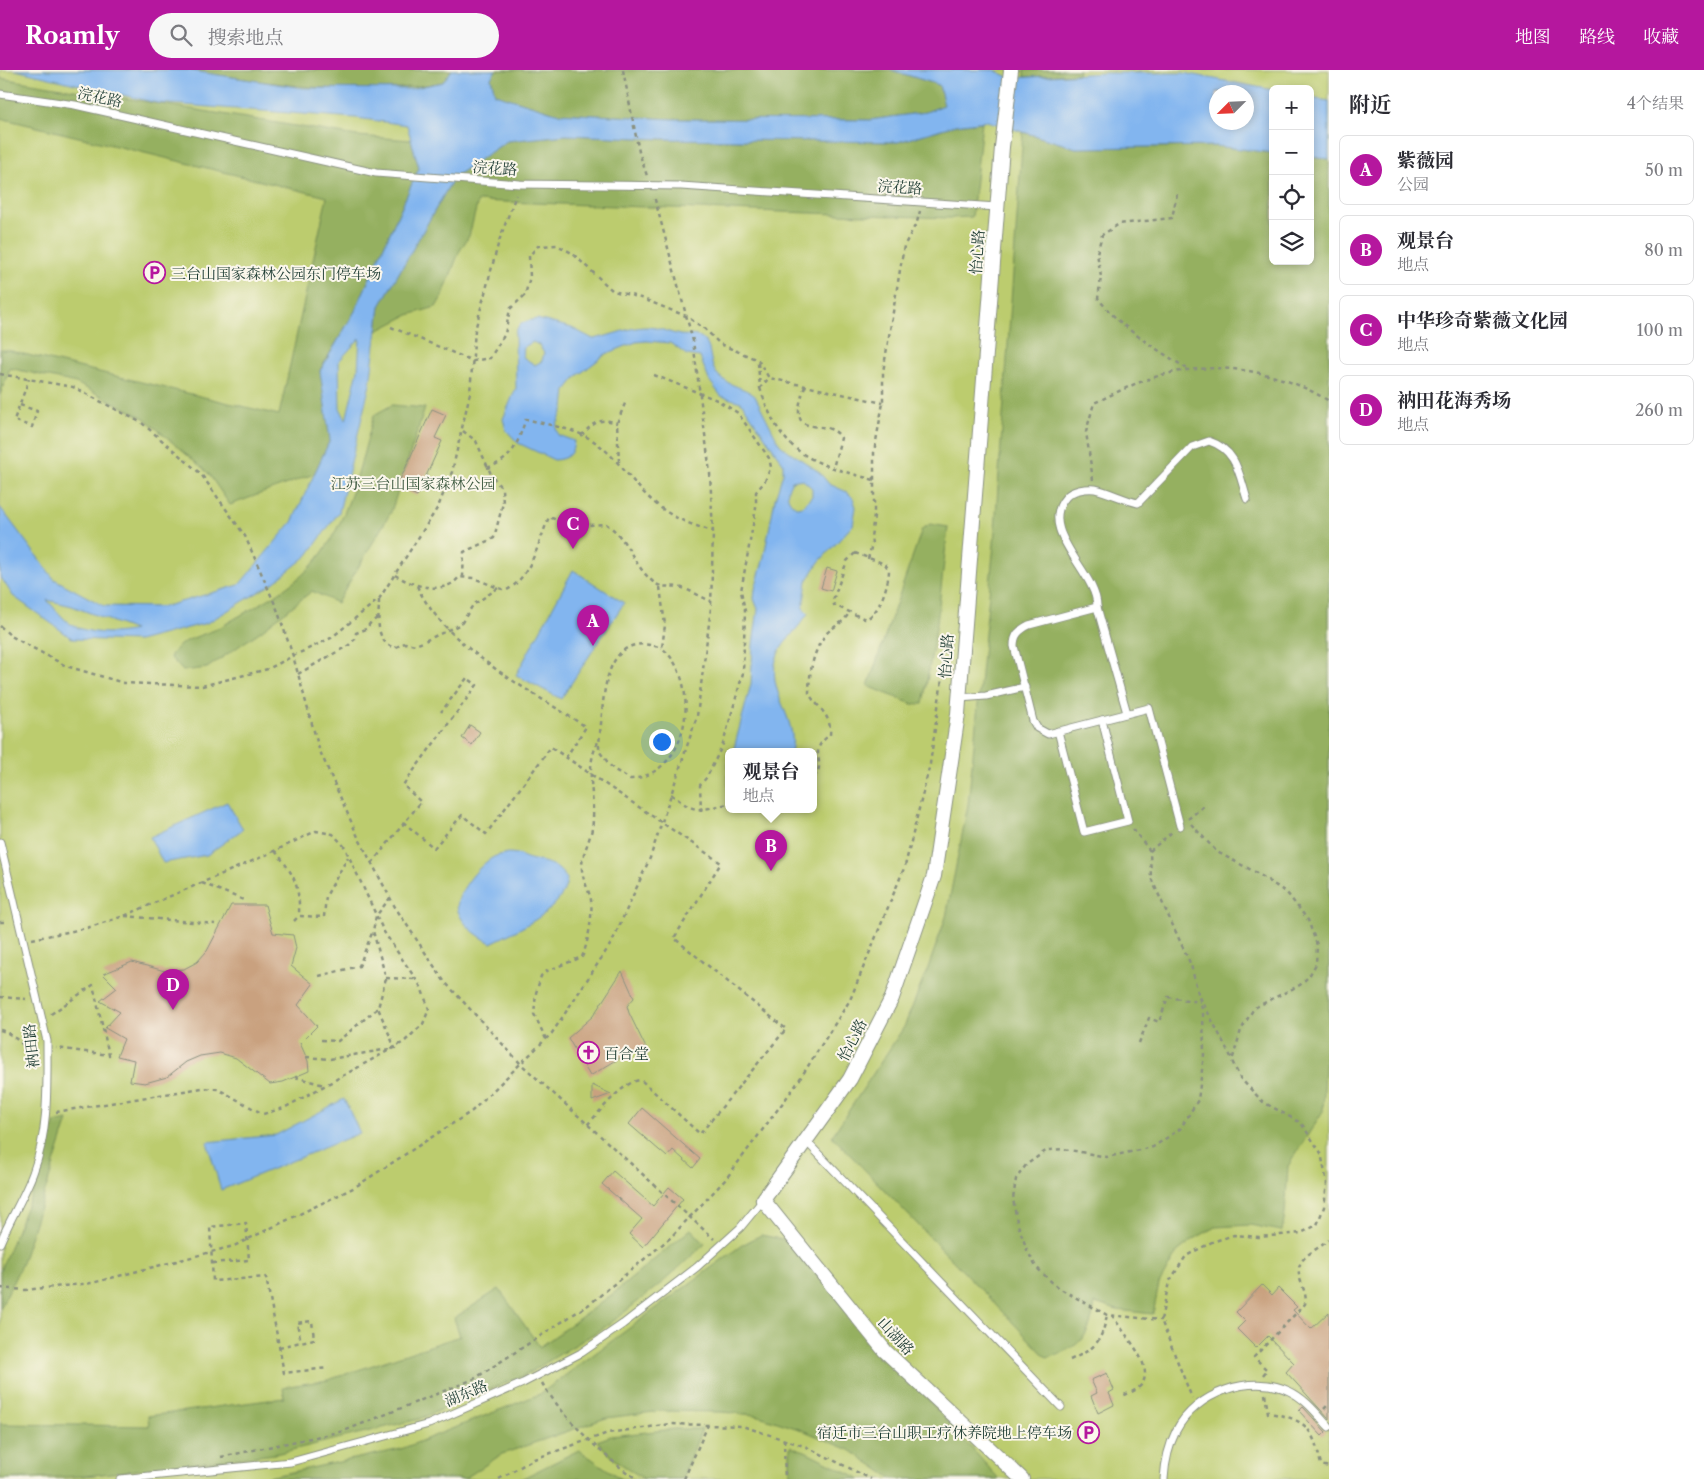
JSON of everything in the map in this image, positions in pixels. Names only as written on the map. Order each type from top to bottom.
[{"type":"street","name":"怡心路","points":[[763,1200],[850,1079],[892,998],[934,876],[959,698],[997,207],[1011,70]]},
{"type":"street","name":"山湖路","points":[[763,1200],[885,1351],[1022,1479]]},
{"type":"lane","name":"浣花路","points":[[0,94],[75,105],[376,174],[520,184],[651,186],[997,207]]},
{"type":"lane","points":[[1127,713],[1097,608],[1096,594],[1061,534],[1058,521],[1060,508],[1068,494],[1075,490],[1094,489],[1138,504],[1192,447],[1209,441],[1224,448],[1230,454],[1235,462],[1247,499]]},
{"type":"lane","points":[[1097,608],[1036,622],[1022,628],[1017,633],[1014,646],[1037,728],[1048,734],[1149,708],[1183,823]]},
{"type":"lane","points":[[959,698],[986,696],[1024,687]]},
{"type":"lane","points":[[1058,731],[1084,832],[1128,821],[1102,720]]},
{"type":"lane","name":"衲田路","points":[[0,842],[25,941],[47,1046],[47,1113],[34,1173],[0,1242]]},
{"type":"lane","points":[[806,1141],[1061,1407]]},
{"type":"lane","name":"湖东路","points":[[120,1479],[291,1462],[429,1424],[538,1375],[581,1353],[624,1324],[697,1268],[740,1228],[763,1200]]},
{"type":"lane","points":[[1164,1479],[1166,1457],[1176,1429],[1196,1406],[1221,1391],[1254,1385],[1280,1387],[1305,1401],[1329,1427]]},
{"type":"path","points":[[0,1288],[25,1290],[92,1283],[234,1246],[355,1187],[472,1111],[552,1033],[612,942],[650,858],[697,716],[711,601],[713,532],[710,472],[693,341],[651,186],[638,152],[623,70]]},
{"type":"path","points":[[0,626],[12,636],[66,666],[124,683],[202,686],[268,669],[330,638],[379,599],[438,507],[452,472],[463,431],[476,330],[499,240],[520,184]]},
{"type":"path","points":[[1178,194],[1172,218],[1119,224],[1102,234],[1096,253],[1101,277],[1098,298],[1132,332],[1189,370]]},
{"type":"path","points":[[868,559],[872,544],[874,452],[883,403],[883,372],[902,254],[917,222],[922,202]]},
{"type":"path","points":[[391,327],[472,361],[490,358],[505,334],[510,309],[525,295],[530,276],[529,256],[538,246],[557,245],[572,254],[613,291],[638,297],[686,316],[705,329],[720,344],[758,360],[769,378],[883,403]]},
{"type":"path","points":[[758,360],[760,388],[776,426],[793,449],[815,462],[874,480]]},
{"type":"path","points":[[1094,489],[1086,432],[1094,403],[1144,380],[1200,368],[1245,369],[1308,388],[1329,401]]},
{"type":"path","points":[[0,374],[73,387],[142,423],[201,474],[245,536],[278,609],[319,749],[372,863],[390,898],[444,981],[521,1064],[721,1245]]},
{"type":"path","points":[[654,375],[717,400],[738,413],[769,458],[772,467],[766,481],[756,492],[756,508],[741,591],[745,611],[743,672],[723,744],[707,777],[700,785],[701,811]]},
{"type":"path","points":[[760,388],[769,378]]},
{"type":"path","points":[[20,405],[37,411],[32,427],[14,420],[30,379]]},
{"type":"path","points":[[806,386],[798,411],[802,421],[810,426],[831,428],[837,431],[840,438],[833,468]]},
{"type":"path","points":[[619,464],[617,423],[626,400]]},
{"type":"path","points":[[487,468],[501,463],[512,456],[526,419],[561,428],[593,441],[619,464],[654,502],[671,515],[691,525],[713,532]]},
{"type":"path","points":[[581,436],[595,421],[606,419],[617,423]]},
{"type":"path","points":[[463,431],[476,441],[487,468],[502,489],[503,503],[494,538],[486,544],[464,552],[463,576]]},
{"type":"path","points":[[395,575],[417,586],[446,586],[454,584],[459,577],[463,576],[507,590],[520,580],[549,517],[574,526],[606,524],[618,533],[635,562],[651,581],[660,588],[679,587],[711,601]]},
{"type":"path","points":[[855,553],[884,564],[889,570],[889,577],[871,618],[865,619],[849,613],[834,605],[833,600],[850,556],[855,553]]},
{"type":"path","points":[[417,586],[427,607],[467,648],[586,727],[566,757]]},
{"type":"path","points":[[379,599],[380,637],[386,645],[394,648],[405,643],[416,645],[461,624],[472,605],[498,588]]},
{"type":"path","points":[[660,588],[665,625],[662,648]]},
{"type":"path","points":[[817,770],[819,766],[817,749],[820,742],[830,735],[830,730],[823,708],[809,694],[813,660],[817,649],[828,632],[844,622],[849,613]]},
{"type":"path","points":[[298,674],[349,645],[355,639],[356,633],[366,629],[370,622],[379,618]]},
{"type":"path","points":[[212,1460],[240,1452],[344,1431],[474,1379],[591,1303],[670,1238],[725,1180],[796,1085],[850,1000],[905,866],[930,764],[950,628]]},
{"type":"path","points":[[641,644],[662,648],[675,663],[684,697],[683,734],[675,753],[650,776],[630,779],[622,776],[604,760],[599,751],[605,683],[612,664],[628,648],[641,644]]},
{"type":"path","points":[[372,863],[403,822],[421,802],[403,785],[477,685],[467,678],[441,712]]},
{"type":"path","points":[[546,1039],[534,1014],[536,993],[541,976],[547,971],[582,957],[586,947],[591,902],[582,870],[592,828],[594,797],[590,773],[593,751],[599,740]]},
{"type":"path","points":[[403,822],[434,848],[462,815],[486,834],[551,747],[721,863],[674,938],[786,1029],[700,1134],[641,1080],[635,1080],[626,1085],[588,1125]]},
{"type":"path","points":[[671,794],[685,805],[701,811],[725,805]]},
{"type":"path","points":[[1128,821],[1136,836],[1150,851],[1151,878],[1187,956],[1198,993],[1203,1013],[1204,1055],[1198,1100],[1180,1129],[1153,1147],[1107,1157],[1064,1148],[1047,1150],[1026,1165],[1016,1179],[1013,1199],[1017,1222],[1027,1250],[1036,1267],[1057,1287],[1107,1315],[1161,1320]]},
{"type":"path","points":[[1183,823],[1190,823],[1217,852],[1257,873],[1288,893],[1308,920],[1317,945],[1316,964],[1309,976],[1300,985],[1254,1008],[1241,1030],[1232,1061]]},
{"type":"path","points":[[25,941],[87,928],[124,916],[275,851],[316,831],[333,834],[344,846],[384,932],[421,987],[429,1009],[423,1024],[395,1048],[284,1108],[264,1114],[218,1089],[202,1088],[47,1113]]},
{"type":"path","points":[[275,851],[294,875],[300,904],[299,916],[294,921]]},
{"type":"path","points":[[299,916],[324,917],[326,896],[349,856]]},
{"type":"path","points":[[202,883],[246,901]]},
{"type":"path","points":[[319,976],[359,966],[373,931],[376,916],[390,898]]},
{"type":"path","points":[[124,916],[215,924]]},
{"type":"path","points":[[321,1040],[338,1041],[378,1008],[386,978],[373,931]]},
{"type":"path","points":[[386,978],[416,979]]},
{"type":"path","points":[[22,1044],[24,1036],[34,1024],[94,985],[109,1055],[47,1046]]},
{"type":"path","points":[[1196,1406],[1161,1320],[1168,1282],[1186,1256],[1212,1242],[1234,1235],[1259,1237],[1301,1233],[1317,1225],[1324,1207],[1328,1182],[1321,1153],[1301,1123],[1263,1102],[1240,1078],[1198,993]]},
{"type":"path","points":[[0,997],[38,1000]]},
{"type":"path","points":[[1139,1043],[1149,1018],[1159,1022],[1168,997],[1200,1002]]},
{"type":"path","points":[[378,1008],[395,1048]]},
{"type":"path","points":[[0,1030],[11,1033],[30,1051],[47,1056]]},
{"type":"path","points":[[306,1057],[330,1059],[395,1048]]},
{"type":"path","points":[[295,1077],[325,1086]]},
{"type":"path","points":[[212,1263],[248,1260],[246,1223],[210,1228],[213,1281],[266,1276],[284,1373],[328,1368]]},
{"type":"path","points":[[1254,1385],[1267,1370],[1254,1357],[1305,1304],[1307,1298],[1298,1271],[1301,1263],[1308,1255],[1329,1240]]},
{"type":"path","points":[[1070,1360],[1090,1351],[1098,1344],[1107,1315]]},
{"type":"path","points":[[1112,1315],[1140,1354],[1144,1367],[1145,1378],[1142,1385],[1122,1396]]},
{"type":"path","points":[[279,1347],[314,1340],[312,1321],[297,1323],[301,1342]]},
{"type":"path","points":[[538,1375],[547,1391],[589,1440],[615,1466],[637,1479]]},
{"type":"path","points":[[1263,1386],[1268,1413],[1292,1417],[1305,1426],[1315,1440],[1321,1465],[1329,1467]]},
{"type":"path","points":[[499,1479],[534,1459],[608,1433],[671,1424],[742,1426],[807,1447],[871,1479]]},
{"type":"path","points":[[684,1479],[708,1425]]},
{"type":"path","points":[[784,1439],[785,1479]]},
{"type":"green space","name":"江苏三台山国家森林公园","points":[[0,70],[1329,70],[1329,1479],[0,1479]]},
{"type":"green space","points":[[186,70],[452,70],[443,82],[411,87],[347,89],[282,84]]},
{"type":"green space","points":[[496,70],[891,70],[939,85],[945,105],[926,112],[870,120],[673,119],[556,113],[495,94],[491,78]]},
{"type":"green space","points":[[1024,70],[1079,70],[1078,74],[1024,77]]},
{"type":"green space","points":[[0,78],[357,136],[411,140],[419,168],[355,311],[320,370],[330,440],[314,474],[230,505],[208,473],[144,418],[76,383],[10,368],[0,395],[0,350],[7,350],[279,415],[327,197],[0,118]]},
{"type":"green space","points":[[982,122],[972,217],[949,218],[478,201],[469,236],[459,252],[443,295],[436,307],[408,315],[377,331],[380,306],[454,177],[507,141],[566,135],[664,139],[898,142],[955,125]]},
{"type":"green space","points":[[1023,132],[1076,148],[1216,146],[1269,153],[1269,265],[1314,265],[1314,157],[1329,159],[1329,1047],[1326,1051],[1323,1111],[1288,1166],[1282,1231],[1250,1225],[1215,1227],[1194,1239],[1177,1252],[1159,1284],[1153,1314],[1117,1310],[1095,1303],[1090,1325],[1082,1340],[1059,1354],[1047,1358],[832,1136],[904,1027],[946,917],[968,805],[994,544]]},
{"type":"green space","points":[[392,405],[425,408],[391,512],[337,603],[312,591],[261,631],[207,668],[183,671],[170,657],[180,645],[217,629],[274,596],[293,583],[317,560],[330,542],[349,502],[374,415]]},
{"type":"green space","points":[[930,524],[948,527],[937,623],[923,704],[912,704],[868,686],[922,529]]},
{"type":"green space","points":[[68,1120],[22,1263],[0,1309],[0,1271],[46,1160],[54,1123]]},
{"type":"green space","points":[[691,1229],[705,1244],[664,1281],[608,1325],[527,1374],[419,1419],[275,1454],[86,1476],[0,1479],[0,1424],[149,1426],[148,1416],[284,1398],[283,1387],[328,1380],[460,1336],[454,1318],[499,1289],[540,1347],[614,1293]]},
{"type":"green space","points":[[761,1235],[786,1240],[999,1479],[893,1479],[850,1450],[802,1430],[756,1415],[721,1412],[661,1411],[606,1418],[502,1454],[464,1479],[259,1479],[401,1449],[540,1394],[742,1245]]},
{"type":"green space","points":[[675,1429],[702,1429],[682,1479],[644,1479],[615,1460],[597,1441],[611,1436]]},
{"type":"green space","points":[[790,1446],[805,1451],[861,1479],[790,1479]]},
{"type":"green space","points":[[579,1450],[621,1479],[521,1479]]},
{"type":"water","points":[[15,70],[186,70],[303,88],[410,89],[443,82],[452,70],[496,70],[491,78],[495,94],[556,113],[673,119],[870,120],[926,112],[944,105],[939,85],[891,70],[994,70],[1011,78],[1104,73],[1183,73],[1247,85],[1209,85],[1209,130],[1254,130],[1254,86],[1269,89],[1269,153],[1216,146],[1076,148],[987,121],[955,125],[898,142],[664,139],[566,135],[507,141],[454,177],[380,306],[370,384],[339,512],[308,555],[272,584],[207,623],[138,641],[73,639],[13,596],[0,576],[0,507],[54,579],[104,606],[163,607],[239,585],[292,522],[330,440],[320,371],[355,311],[419,168],[407,125],[356,118],[157,103]],"holes":[[[360,338],[358,370],[346,420],[340,408],[339,361]],[[47,600],[72,606],[134,630],[109,633],[76,627],[60,615]]]},
{"type":"water","points":[[1314,99],[1329,101],[1329,159],[1314,157]]},
{"type":"water","points":[[537,319],[572,328],[593,339],[643,327],[703,338],[709,349],[713,368],[723,380],[755,396],[780,445],[819,472],[829,484],[847,492],[853,498],[856,507],[853,525],[819,562],[807,581],[803,608],[808,613],[778,654],[775,680],[791,728],[791,748],[734,748],[751,684],[753,644],[758,609],[754,599],[755,589],[763,561],[775,499],[783,473],[783,463],[741,402],[721,396],[709,380],[700,357],[687,355],[670,343],[647,341],[636,342],[606,354],[577,376],[566,390],[564,408],[556,427],[558,435],[574,441],[569,455],[554,460],[518,443],[506,430],[503,419],[516,388],[515,333],[521,324]],"holes":[[[533,342],[539,345],[544,353],[542,361],[535,365],[523,357],[524,347]],[[802,479],[812,488],[812,496],[803,506],[796,507],[788,498],[792,481]]]},
{"type":"water","points":[[573,570],[624,603],[561,699],[516,675]]},
{"type":"water","points":[[227,802],[243,829],[207,855],[163,863],[150,837]]},
{"type":"water","points":[[507,853],[551,864],[567,879],[564,891],[548,910],[525,926],[491,943],[467,926],[460,916],[457,905],[463,889],[480,867],[494,857]]},
{"type":"water","points":[[344,1099],[360,1133],[221,1190],[207,1142],[276,1135]]},
{"type":"building","points":[[432,409],[446,415],[435,438],[442,441],[417,496],[397,487]]},
{"type":"building","points":[[827,568],[837,571],[831,591],[821,588]]},
{"type":"building","points":[[470,725],[480,732],[472,745],[462,738]]},
{"type":"building","points":[[231,905],[265,905],[273,933],[293,935],[296,948],[291,966],[313,984],[298,1005],[317,1026],[300,1043],[308,1061],[309,1071],[283,1082],[270,1084],[236,1058],[220,1053],[200,1056],[186,1062],[167,1077],[145,1083],[130,1081],[134,1060],[117,1056],[124,1039],[105,1028],[120,1012],[100,1001],[117,988],[103,974],[132,962],[165,971],[184,969],[197,962],[207,951]]},
{"type":"building","points":[[622,971],[634,998],[627,1006],[629,1013],[646,1048],[620,1058],[590,1076],[568,1038],[593,1016]]},
{"type":"building","points":[[592,1085],[611,1094],[592,1101]]},
{"type":"building","points":[[642,1108],[700,1159],[693,1168],[673,1150],[667,1157],[629,1124]]},
{"type":"building","points":[[613,1171],[653,1206],[669,1187],[683,1199],[643,1247],[629,1234],[642,1219],[602,1184]]},
{"type":"building","points":[[1262,1285],[1272,1295],[1278,1288],[1297,1307],[1293,1310],[1311,1329],[1329,1312],[1329,1419],[1286,1372],[1294,1363],[1268,1336],[1256,1348],[1237,1329],[1245,1321],[1236,1312]]},
{"type":"building","points":[[1107,1373],[1114,1390],[1109,1393],[1114,1405],[1098,1413],[1091,1396],[1097,1393],[1091,1380]]},
{"type":"building","points":[[1303,1407],[1326,1432],[1322,1436],[1299,1411]]},
{"type":"place","name":"三台山国家森林公园东门停车场","points":[[155,273]]},
{"type":"place","name":"中华珍奇紫薇文化园","points":[[573,549]]},
{"type":"place","name":"紫薇园","points":[[593,646]]},
{"type":"place","name":"观景台","points":[[771,871]]},
{"type":"place","name":"衲田花海秀场","points":[[173,1010]]},
{"type":"place","name":"百合堂","points":[[588,1053]]},
{"type":"place","name":"宿迁市三台山职工疗休养院地上停车场","points":[[1088,1432]]}]
